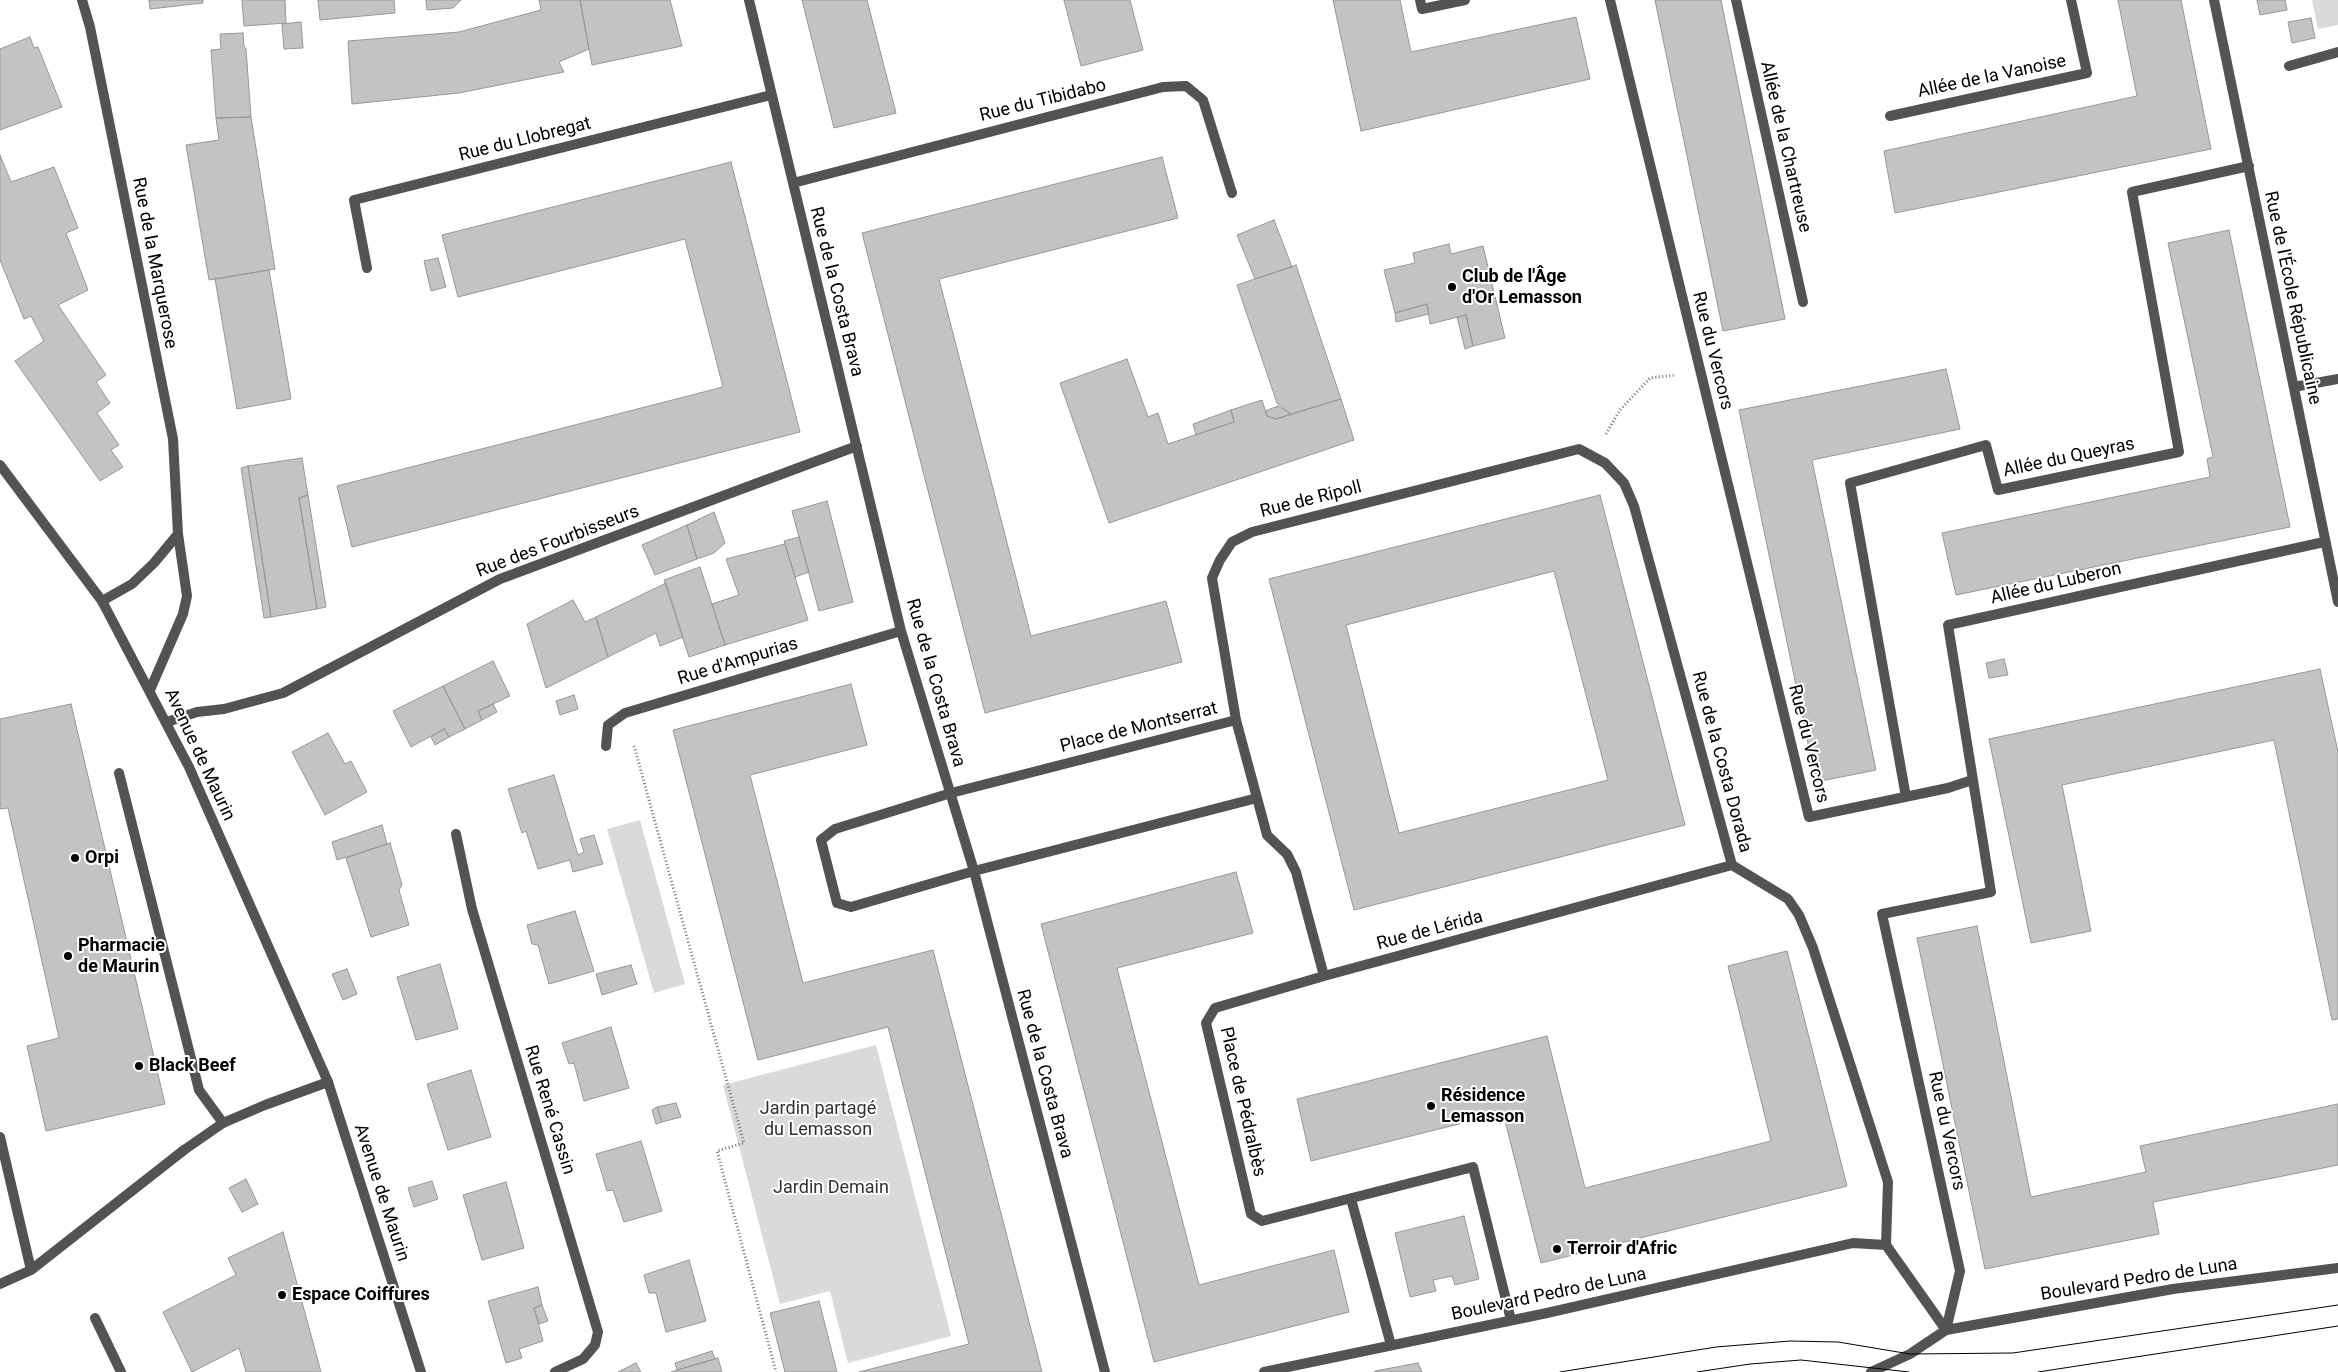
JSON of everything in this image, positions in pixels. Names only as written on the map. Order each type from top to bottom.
[{"type":"street","name":"Rue de la Marquerose","points":[[82,0],[90,27],[173,439],[178,534],[187,596],[183,614],[150,690]]},
{"type":"street","name":"Rue de la Costa Brava","points":[[749,0],[901,630],[974,871],[1105,1372]]},
{"type":"street","points":[[1420,0],[1422,9],[1465,0]]},
{"type":"street","name":"Rue du Vercors","points":[[1610,0],[1809,817],[1948,788],[1972,780],[1991,892],[1882,914],[1960,1271],[1946,1330]]},
{"type":"street","name":"Allée de la Chartreuse","points":[[1736,0],[1804,302]]},
{"type":"street","name":"Allée de la Vanoise","points":[[1890,116],[2087,73],[2071,0]]},
{"type":"street","name":"Rue de l'École Républicaine","points":[[2214,0],[2324,542],[2338,602]]},
{"type":"street","points":[[2289,66],[2338,52]]},
{"type":"street","name":"Rue du Tibidabo","points":[[793,183],[1153,90],[1186,86],[1204,100],[1232,193]]},
{"type":"street","name":"Rue du Llobregat","points":[[367,268],[354,200],[771,95]]},
{"type":"street","name":"Allée du Queyras","points":[[1906,797],[1850,483],[1986,445],[1998,490],[2179,452],[2132,192],[2249,166]]},
{"type":"street","points":[[2294,387],[2338,379]]},
{"type":"street","name":"Rue des Fourbisseurs","points":[[166,722],[197,712],[224,709],[283,693],[500,578],[856,446]]},
{"type":"street","name":"Rue de la Costa Dorada","points":[[1579,449],[1605,462],[1624,484],[1634,506],[1732,865],[1788,899],[1799,915],[1813,948],[1888,1182],[1886,1245]]},
{"type":"street","name":"Rue de Ripoll","points":[[1236,720],[1212,578],[1220,560],[1232,542],[1252,532],[1579,449]]},
{"type":"street","name":"Avenue de Maurin","points":[[0,465],[102,601],[150,690],[192,775],[328,1082],[421,1372]]},
{"type":"street","points":[[102,601],[132,584],[154,563],[178,534]]},
{"type":"street","name":"Allée du Luberon","points":[[1972,780],[1948,625],[2324,542]]},
{"type":"street","name":"Rue d'Ampurias","points":[[606,746],[608,726],[624,713],[901,630]]},
{"type":"street","name":"Place de Montserrat","points":[[974,871],[851,907],[837,903],[821,840],[835,829],[951,793],[1236,720],[1257,798]]},
{"type":"street","points":[[119,773],[199,1090],[223,1123]]},
{"type":"street","points":[[974,871],[1257,798],[1267,836],[1287,854],[1296,872],[1324,976]]},
{"type":"street","name":"Rue René Cassin","points":[[456,834],[472,909],[598,1332],[595,1346],[584,1359],[555,1372]]},
{"type":"street","name":"Rue de Lérida","points":[[1324,976],[1732,865]]},
{"type":"street","name":"Place de Pédralbès","points":[[1324,976],[1215,1008],[1206,1023],[1251,1214],[1262,1221],[1473,1167],[1511,1320]]},
{"type":"street","points":[[0,1284],[31,1270],[184,1150],[223,1123],[328,1082]]},
{"type":"street","points":[[0,1137],[31,1270]]},
{"type":"street","points":[[1351,1199],[1391,1345]]},
{"type":"street","name":"Boulevard Pedro de Luna","points":[[1264,1372],[1511,1320],[1852,1243],[1886,1245]]},
{"type":"street","points":[[1886,1245],[1946,1330]]},
{"type":"street","name":"Boulevard Pedro de Luna","points":[[1871,1372],[1910,1354],[1946,1330],[2173,1289],[2338,1268]]},
{"type":"street","points":[[95,1318],[121,1372]]},
{"type":"path","points":[[1594,456],[1620,410],[1650,378],[1700,370]]},
{"type":"path","points":[[624,713],[744,1143],[717,1151],[776,1372]]},
{"type":"green space","points":[[2312,0],[2338,0],[2338,25],[2318,29]]},
{"type":"green space","points":[[640,820],[685,984],[654,993],[607,829]]},
{"type":"green space","name":"Jardin Demain","points":[[876,1045],[951,1336],[848,1363],[830,1291],[780,1304],[723,1085]]},
{"type":"building","points":[[149,0],[203,0],[203,3],[150,9]]},
{"type":"building","points":[[242,0],[285,0],[286,23],[244,26]]},
{"type":"building","points":[[318,0],[394,0],[395,13],[320,20]]},
{"type":"building","points":[[426,0],[461,0],[453,8],[427,10]]},
{"type":"building","points":[[539,0],[580,0],[589,49],[559,62],[564,72],[459,93],[352,104],[348,41],[459,32],[541,10]]},
{"type":"building","points":[[580,0],[670,0],[682,46],[592,65]]},
{"type":"building","points":[[802,0],[867,0],[896,113],[834,128]]},
{"type":"building","points":[[1064,0],[1130,0],[1143,50],[1081,66]]},
{"type":"building","points":[[1333,0],[1400,0],[1411,52],[1576,17],[1590,79],[1361,131]]},
{"type":"building","points":[[1655,0],[1721,0],[1785,319],[1723,331]]},
{"type":"building","points":[[2118,0],[2181,0],[2211,149],[1895,213],[1884,151],[2137,96]]},
{"type":"building","points":[[2257,0],[2285,0],[2287,10],[2260,15]]},
{"type":"building","points":[[2311,18],[2315,38],[2292,43],[2288,22]]},
{"type":"building","points":[[301,22],[303,48],[284,49],[282,24]]},
{"type":"building","points":[[243,33],[251,117],[216,118],[211,50],[221,49],[220,34]]},
{"type":"building","points":[[30,37],[34,48],[38,47],[62,107],[0,130],[0,49]]},
{"type":"building","points":[[251,117],[275,269],[209,280],[186,145],[219,140],[216,118]]},
{"type":"building","points":[[0,155],[11,182],[54,167],[78,228],[66,233],[88,290],[58,305],[106,375],[96,382],[110,403],[97,413],[119,445],[111,450],[123,467],[100,481],[15,361],[44,341],[31,316],[24,319],[0,260]]},
{"type":"building","points":[[1162,157],[1178,218],[939,279],[1031,636],[1166,601],[1182,662],[985,713],[862,233]]},
{"type":"building","points":[[731,162],[800,432],[352,547],[337,486],[723,387],[685,239],[458,297],[442,235]]},
{"type":"building","points":[[1274,220],[1292,267],[1255,279],[1237,235]]},
{"type":"building","points":[[2229,230],[2290,527],[1956,595],[1942,533],[2210,477],[2207,459],[2213,457],[2168,243]]},
{"type":"building","points":[[1449,244],[1451,254],[1483,246],[1505,338],[1473,346],[1466,315],[1430,324],[1427,304],[1395,313],[1384,270],[1415,263],[1413,253]]},
{"type":"building","points":[[438,258],[446,287],[431,291],[424,261]]},
{"type":"building","points":[[1296,265],[1341,399],[1291,414],[1277,403],[1237,285]]},
{"type":"building","points":[[269,270],[291,399],[237,409],[215,279]]},
{"type":"building","points":[[1427,304],[1429,314],[1396,322],[1395,313]]},
{"type":"building","points":[[1466,315],[1473,346],[1465,349],[1457,317]]},
{"type":"building","points":[[1127,359],[1148,417],[1158,413],[1168,444],[1234,422],[1231,410],[1262,400],[1267,416],[1276,419],[1341,399],[1354,440],[1109,523],[1060,383]]},
{"type":"building","points":[[1946,369],[1960,429],[1812,460],[1876,770],[1816,782],[1739,410]]},
{"type":"building","points":[[1278,406],[1291,414],[1276,419],[1267,416],[1265,411]]},
{"type":"building","points":[[1231,410],[1234,422],[1196,435],[1193,424]]},
{"type":"building","points":[[302,458],[308,495],[299,498],[317,609],[271,617],[248,466]]},
{"type":"building","points":[[248,466],[271,617],[264,618],[241,468]]},
{"type":"building","points":[[308,495],[326,607],[317,609],[299,498]]},
{"type":"building","points":[[1600,495],[1685,825],[1354,910],[1269,579]],"holes":[[[1554,571],[1608,780],[1399,833],[1346,625]]]},
{"type":"building","points":[[827,501],[853,602],[819,611],[792,511]]},
{"type":"building","points":[[714,512],[725,543],[714,553],[697,559],[687,525]]},
{"type":"building","points":[[687,525],[697,559],[655,575],[642,545]]},
{"type":"building","points":[[799,537],[809,572],[795,577],[784,541]]},
{"type":"building","points":[[785,544],[808,620],[725,645],[712,604],[739,595],[726,559]]},
{"type":"building","points":[[700,567],[725,645],[689,657],[664,580]]},
{"type":"building","points":[[666,583],[683,637],[660,646],[656,633],[608,657],[596,617]]},
{"type":"building","points":[[573,600],[585,622],[596,617],[608,657],[546,688],[527,624]]},
{"type":"building","points":[[2004,659],[2008,675],[1989,678],[1986,663]]},
{"type":"building","points":[[493,661],[510,696],[478,711],[482,720],[465,729],[443,686]]},
{"type":"building","points":[[2320,669],[2338,752],[2338,1019],[2332,1020],[2274,740],[2062,785],[2091,931],[2031,943],[1989,739]]},
{"type":"building","points":[[851,684],[867,745],[750,775],[803,983],[933,950],[1042,1372],[859,1372],[969,1344],[888,1027],[758,1060],[673,730]]},
{"type":"building","points":[[443,686],[465,729],[449,737],[444,729],[411,747],[393,711]]},
{"type":"building","points":[[574,695],[578,709],[560,715],[556,701]]},
{"type":"building","points":[[71,704],[165,1104],[46,1131],[27,1046],[59,1038],[8,808],[0,809],[0,719]]},
{"type":"building","points":[[493,704],[497,712],[482,720],[478,711]]},
{"type":"building","points":[[444,729],[449,737],[435,745],[431,737]]},
{"type":"building","points":[[328,733],[345,764],[351,761],[367,792],[325,815],[292,752]]},
{"type":"building","points":[[554,775],[578,855],[584,852],[580,839],[594,835],[603,864],[573,872],[570,860],[538,869],[526,831],[522,833],[508,789]]},
{"type":"building","points":[[382,825],[387,844],[337,860],[332,842]]},
{"type":"building","points":[[390,843],[402,885],[399,890],[409,925],[371,937],[346,858]]},
{"type":"building","points":[[1236,872],[1253,933],[1117,968],[1199,1285],[1334,1250],[1349,1312],[1154,1362],[1041,924]]},
{"type":"building","points":[[575,911],[594,971],[549,984],[538,945],[532,944],[527,925]]},
{"type":"building","points":[[1977,926],[2031,1197],[2146,1172],[2140,1146],[2338,1104],[2338,1165],[2153,1202],[2159,1234],[1985,1269],[1917,938]]},
{"type":"building","name":"Résidence Lemasson","points":[[1787,951],[1847,1186],[1541,1263],[1503,1113],[1311,1161],[1297,1099],[1547,1036],[1585,1188],[1771,1141],[1728,966]]},
{"type":"building","points":[[440,964],[458,1029],[416,1040],[397,977]]},
{"type":"building","points":[[631,965],[637,984],[602,995],[596,974]]},
{"type":"building","points":[[347,969],[357,994],[343,1000],[332,974]]},
{"type":"building","points":[[611,1027],[629,1088],[584,1101],[574,1063],[569,1064],[562,1043]]},
{"type":"building","points":[[471,1070],[491,1137],[448,1150],[427,1084]]},
{"type":"building","points":[[676,1103],[681,1117],[662,1122],[657,1107]]},
{"type":"building","points":[[657,1107],[662,1122],[656,1124],[652,1110]]},
{"type":"building","points":[[641,1141],[662,1211],[624,1222],[613,1190],[607,1191],[596,1154]]},
{"type":"building","points":[[246,1179],[258,1204],[242,1212],[229,1188]]},
{"type":"building","points":[[432,1181],[438,1199],[414,1207],[408,1188]]},
{"type":"building","points":[[506,1182],[524,1248],[482,1260],[463,1195]]},
{"type":"building","points":[[1464,1216],[1479,1279],[1455,1285],[1452,1276],[1433,1280],[1436,1291],[1410,1297],[1395,1233]]},
{"type":"building","points":[[283,1232],[321,1372],[246,1372],[239,1348],[192,1372],[163,1312],[236,1275],[228,1258]]},
{"type":"building","points":[[689,1260],[706,1321],[666,1332],[656,1293],[649,1293],[644,1275]]},
{"type":"building","points":[[538,1287],[542,1305],[534,1308],[543,1341],[519,1349],[522,1358],[506,1363],[488,1301]]},
{"type":"building","points":[[819,1301],[837,1372],[785,1372],[770,1313]]},
{"type":"building","points":[[542,1305],[548,1321],[539,1324],[534,1308]]},
{"type":"building","points":[[712,1351],[715,1359],[677,1370],[675,1363]]},
{"type":"building","points":[[718,1358],[722,1372],[671,1372],[715,1359]]},
{"type":"building","points":[[636,1363],[641,1372],[618,1372]]},
{"type":"building","points":[[1418,1363],[1422,1372],[1374,1372],[1375,1371]]},
{"type":"tram line","points":[[1560,1372],[1716,1347],[1790,1341],[1838,1342],[1910,1354],[2013,1353],[2338,1305]]},
{"type":"tram line","points":[[2038,1372],[2338,1326]]},
{"type":"tram line","points":[[1697,1372],[1750,1364],[1801,1360],[1909,1372]]},
{"type":"place","name":"Club de l'Âge d'Or Lemasson","points":[[1452,287]]},
{"type":"place","name":"Orpi","points":[[75,858]]},
{"type":"place","name":"Pharmacie de Maurin","points":[[68,956]]},
{"type":"place","name":"Black Beef","points":[[139,1066]]},
{"type":"place","name":"Résidence Lemasson","points":[[1431,1106]]},
{"type":"place","name":"Terroir d'Afric","points":[[1557,1249]]},
{"type":"place","name":"Espace Coiffures","points":[[282,1295]]},
{"type":"park label","name":"Jardin partagé du Lemasson","points":[[818,1119]]}]
